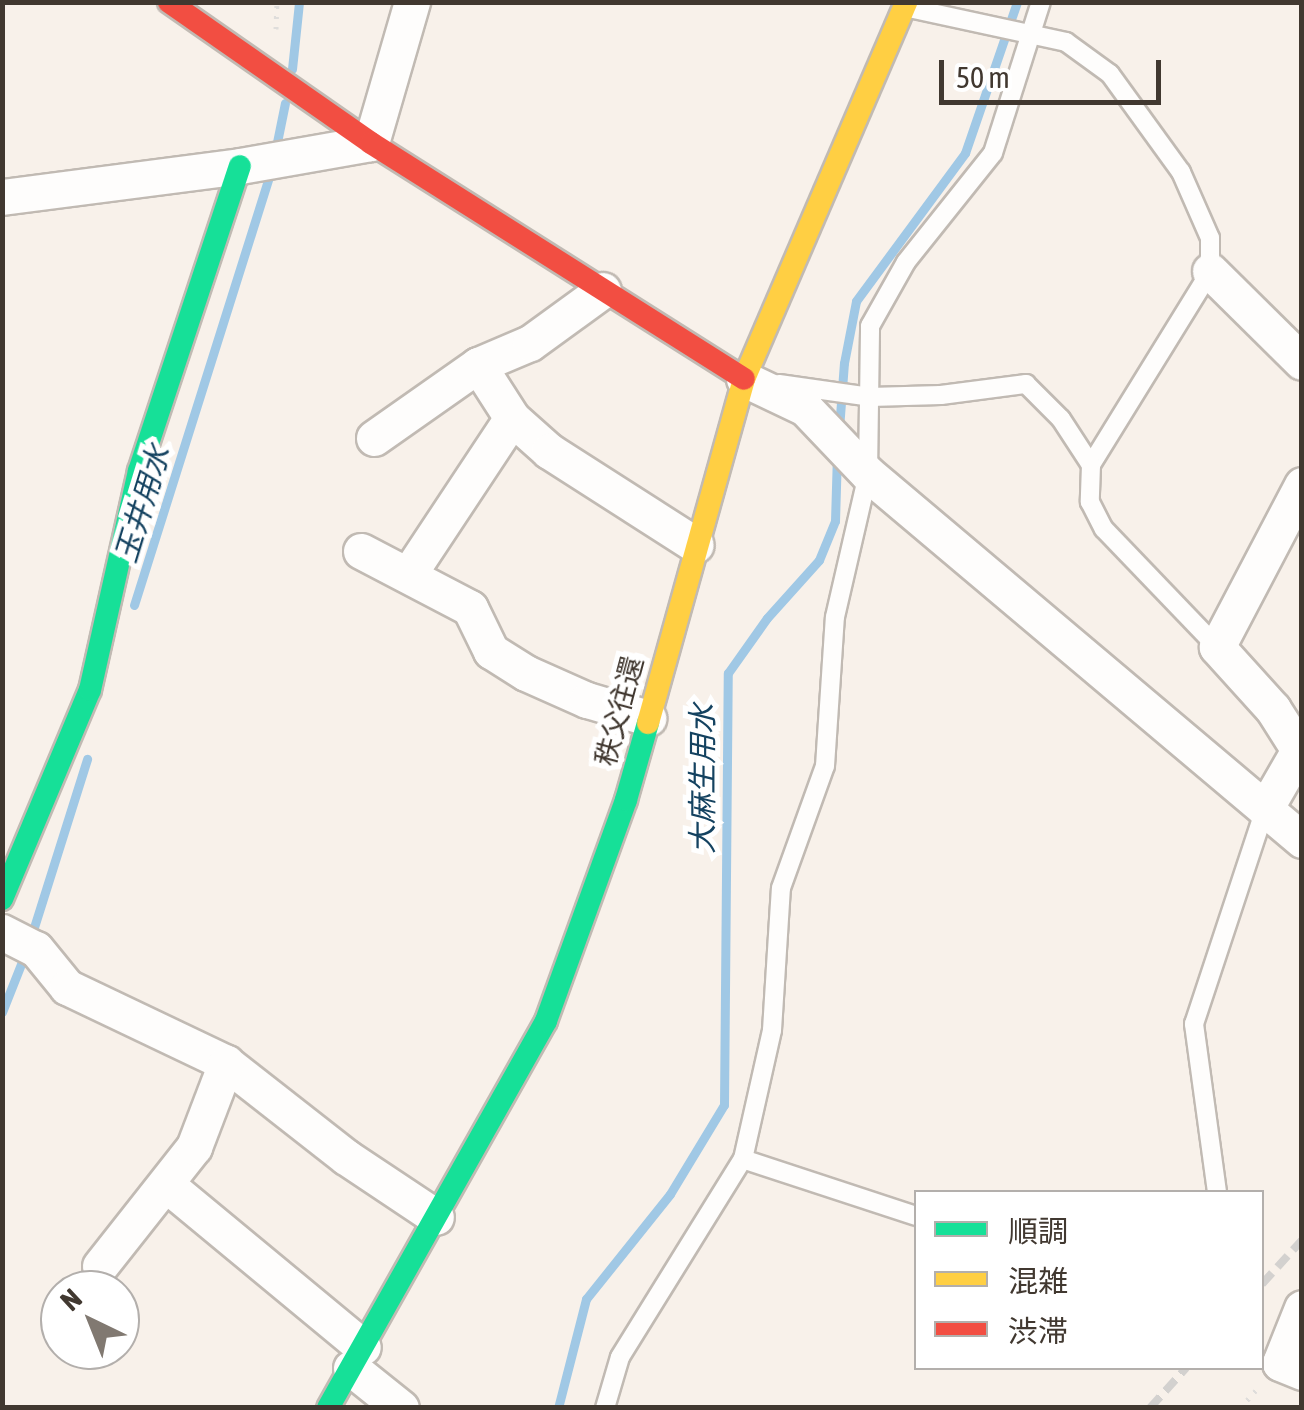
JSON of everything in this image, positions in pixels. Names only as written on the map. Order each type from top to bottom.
[{"type":"main road","points":[[169,2],[371,143],[744,379]]},
{"type":"main road","name":"秩父往還","points":[[328,1408],[546,1020],[626,800],[744,379],[905,5]]},
{"type":"main road","points":[[2,898],[90,690],[139,471],[247,165]]},
{"type":"street","points":[[2,198],[247,165],[371,143],[412,2]]},
{"type":"street","points":[[1210,271],[1302,362]]},
{"type":"street","points":[[374,438],[478,365],[530,343],[603,290]]},
{"type":"street","points":[[478,365],[512,418],[594,484],[696,545]]},
{"type":"street","points":[[744,379],[805,408],[868,474],[1302,840]]},
{"type":"street","points":[[408,576],[512,418]]},
{"type":"street","points":[[1265,809],[1299,750],[1273,709],[1217,647],[1302,485]]},
{"type":"street","points":[[361,551],[470,608],[491,651],[526,674],[586,700],[648,718]]},
{"type":"street","points":[[16,939],[68,988],[226,1063],[346,1157],[436,1217]]},
{"type":"street","points":[[100,1266],[194,1148],[226,1063]]},
{"type":"street","points":[[167,1185],[357,1357],[401,1408]]},
{"type":"street","points":[[1302,1308],[1294,1316],[1280,1363],[1302,1372]]},
{"type":"lane","points":[[605,1408],[620,1358],[742,1160],[772,1030],[781,888],[825,766],[835,617],[868,474],[870,326],[906,262],[993,153],[1041,2]]},
{"type":"lane","points":[[905,5],[1066,42],[1110,74],[1181,172],[1210,238],[1210,271],[1091,465],[1090,502],[1104,529],[1217,647]]},
{"type":"lane","points":[[744,379],[870,396],[940,395],[1026,384],[1061,420],[1091,465]]},
{"type":"lane","points":[[1217,1190],[1194,1024],[1265,809]]},
{"type":"lane","points":[[742,1160],[914,1215]]},
{"type":"waterway","name":"玉井用水","points":[[292,69],[299,2]]},
{"type":"waterway","name":"大麻生用水","points":[[839,429],[844,363],[856,301],[965,153],[1017,2]]},
{"type":"waterway","name":"玉井用水","points":[[275,152],[285,103]]},
{"type":"waterway","name":"玉井用水","points":[[134,605],[272,167]]},
{"type":"waterway","name":"大麻生用水","points":[[558,1408],[586,1299],[670,1194],[724,1105],[728,673],[767,618],[819,560],[835,521],[837,454]]},
{"type":"waterway","name":"玉井用水","points":[[30,940],[87,759]]},
{"type":"waterway","name":"玉井用水","points":[[2,1012],[25,954]]},
{"type":"railway","points":[[1264,1282],[1302,1240]]},
{"type":"railway","points":[[1150,1408],[1184,1370]]},
{"type":"traffic: fast","points":[[2,899],[90,690],[139,471],[240,166]]},
{"type":"traffic: fast","points":[[328,1408],[546,1021],[626,800],[648,723]]},
{"type":"traffic: slow","points":[[648,723],[744,379],[906,2]]},
{"type":"traffic: jam","points":[[169,2],[371,143],[744,379]]}]
